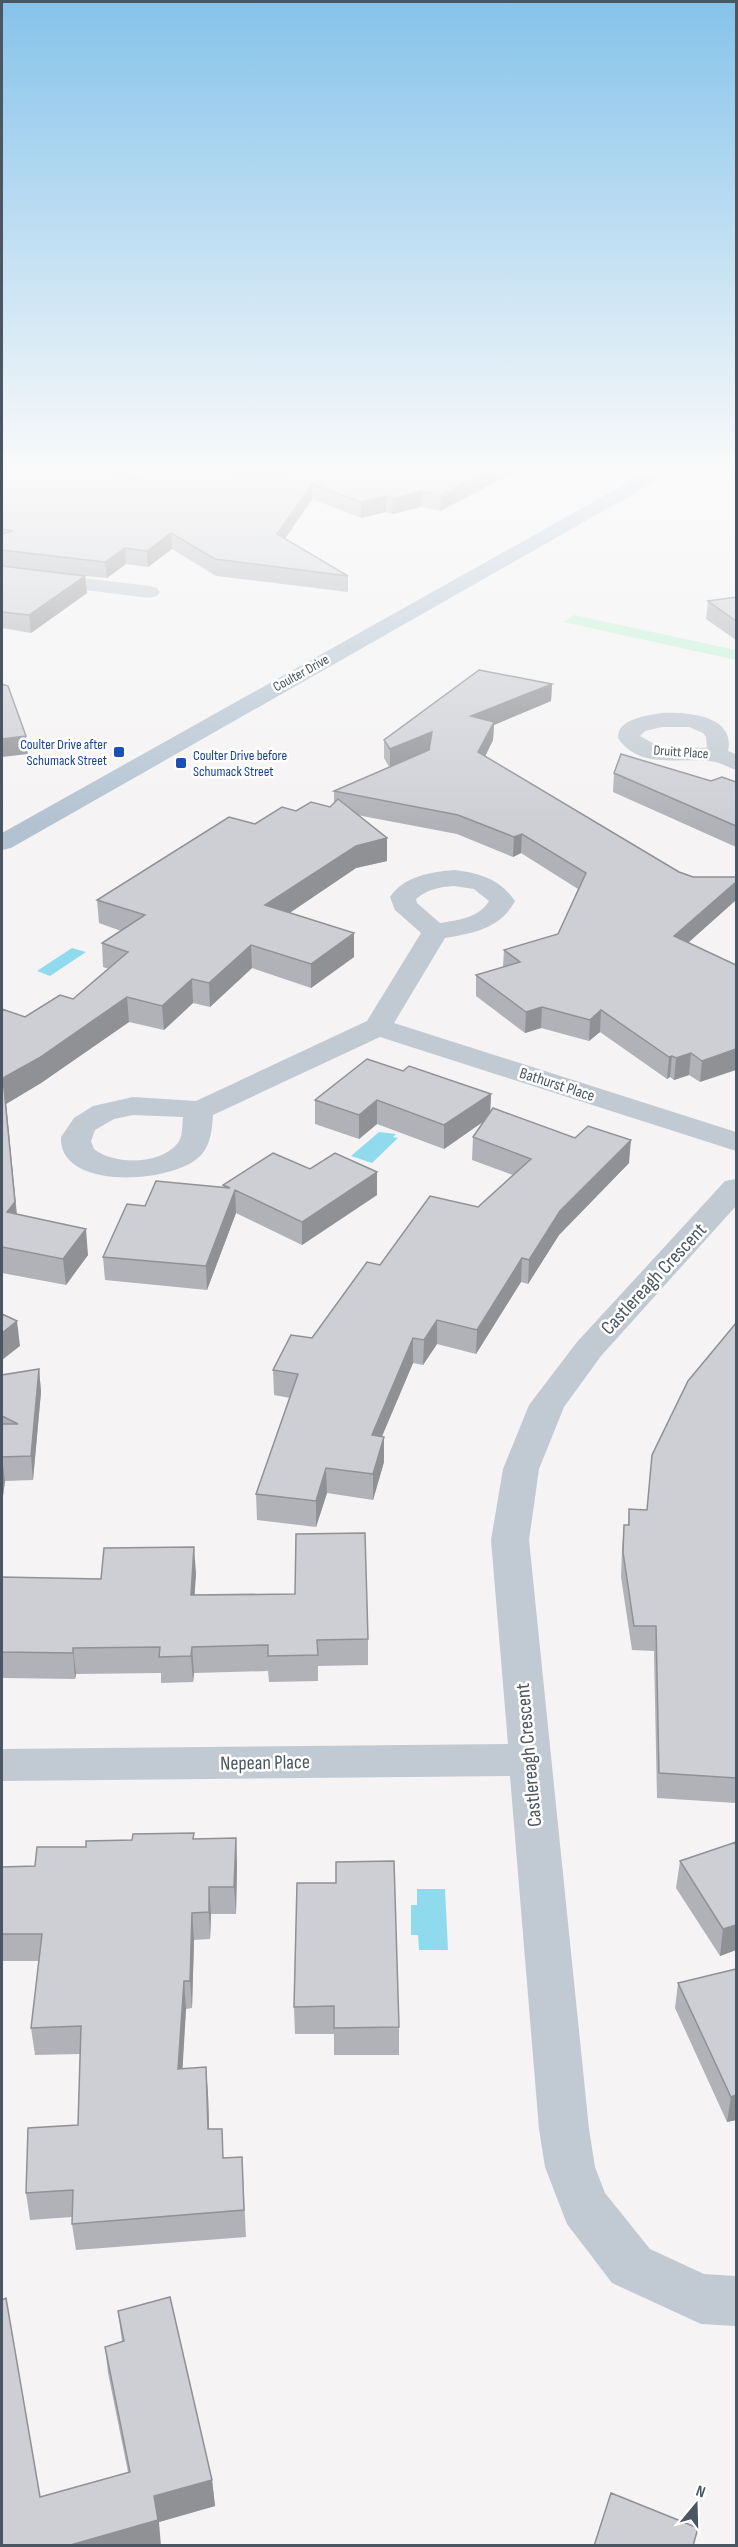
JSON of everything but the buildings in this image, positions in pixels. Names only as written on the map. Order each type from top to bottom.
[{"type":"main road","name":"Coulter Drive","points":[[2,843],[454,588]]},
{"type":"street","points":[[116,588],[150,592]]},
{"type":"street","points":[[199,1110],[378,1027],[435,932]]},
{"type":"street","name":"Bathurst Place","points":[[378,1027],[736,1142]]},
{"type":"street","name":"Castlereagh Crescent","points":[[736,1188],[589,1349],[548,1405],[521,1469],[510,1540],[564,2129],[570,2167],[585,2207],[631,2266],[701,2299],[736,2301]]},
{"type":"street","name":"Nepean Place","points":[[2,1765],[529,1760]]},
{"type":"green space","points":[[574,615],[736,650],[736,660],[563,622]]},
{"type":"water","points":[[72,948],[86,952],[50,976],[37,971]]},
{"type":"water","points":[[379,1132],[396,1134],[393,1137],[398,1138],[372,1163],[351,1156]]},
{"type":"water","points":[[417,1889],[445,1889],[448,1950],[419,1950],[418,1935],[411,1935],[411,1905],[417,1905]]},
{"type":"place","name":"Coulter Drive after Schumack Street","points":[[119,752]]},
{"type":"place","name":"Coulter Drive before Schumack Street","points":[[181,763]]}]
